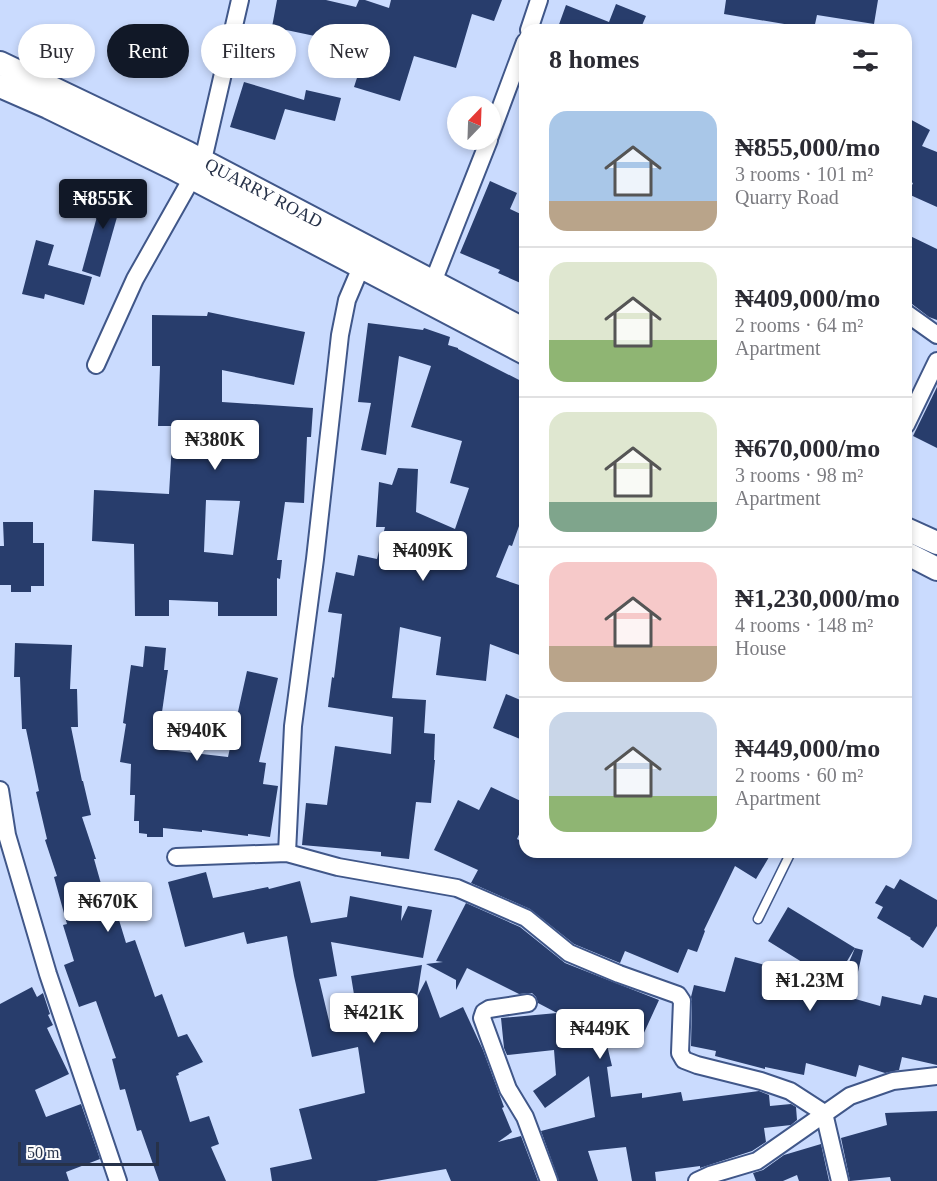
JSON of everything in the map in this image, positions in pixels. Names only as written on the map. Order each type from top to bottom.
[{"type":"main road","name":"QUARRY ROAD","points":[[0,63],[198,169],[433,282],[519,327]]},
{"type":"main road","name":"QUARRY ROAD","points":[[0,86],[198,169],[361,267],[519,350]]},
{"type":"main road","points":[[912,532],[937,543]]},
{"type":"main road","points":[[912,556],[937,569]]},
{"type":"street","points":[[96,365],[135,279],[198,169],[240,0]]},
{"type":"street","points":[[531,24],[539,0]]},
{"type":"street","points":[[501,108],[519,58]]},
{"type":"street","points":[[433,282],[485,150]]},
{"type":"street","points":[[287,853],[294,726],[340,335],[347,300],[361,267]]},
{"type":"street","points":[[912,317],[937,335]]},
{"type":"street","points":[[912,413],[937,362]]},
{"type":"street","points":[[0,790],[7,835],[48,974],[114,1180]]},
{"type":"street","points":[[176,857],[287,853],[338,867],[457,888],[526,918],[568,953],[678,995],[682,1001],[680,1053],[684,1060],[790,1090],[824,1113],[840,1181]]},
{"type":"street","points":[[528,1003],[489,1009],[484,1012],[482,1018],[508,1089],[525,1117],[549,1181]]},
{"type":"street","points":[[697,1181],[757,1161],[850,1096],[893,1081],[937,1076]]},
{"type":"lane","points":[[758,919],[788,858]]},
{"type":"building","points":[[277,0],[326,0],[356,7],[359,0],[365,0],[389,8],[391,0],[502,0],[494,21],[472,14],[456,68],[414,56],[400,101],[354,87],[357,78],[390,78],[390,24],[308,24],[308,35],[296,32],[296,24],[273,24]]},
{"type":"building","points":[[726,0],[878,0],[874,24],[817,15],[815,24],[784,24],[724,14]]},
{"type":"building","points":[[616,4],[646,16],[643,24],[559,24],[566,5],[609,22]]},
{"type":"building","points":[[244,82],[304,100],[306,90],[341,98],[335,121],[285,109],[275,140],[230,127]]},
{"type":"building","points":[[912,120],[930,130],[922,146],[937,152],[937,207],[912,196]]},
{"type":"building","points":[[490,181],[517,193],[510,209],[519,213],[519,282],[498,273],[500,270],[460,253]]},
{"type":"building","points":[[106,184],[125,189],[100,277],[82,271]]},
{"type":"building","points":[[912,237],[937,249],[937,320],[912,304]]},
{"type":"building","points":[[36,240],[54,245],[48,265],[92,277],[84,305],[45,294],[44,299],[22,294]]},
{"type":"building","points":[[208,312],[305,332],[294,385],[222,370],[222,402],[313,408],[311,437],[307,437],[304,503],[285,502],[277,560],[282,560],[280,579],[277,578],[277,616],[218,616],[218,602],[169,600],[169,616],[135,616],[134,544],[92,541],[94,490],[169,494],[173,426],[158,426],[160,366],[152,366],[152,315],[207,316]],"holes":[[[206,500],[240,501],[233,555],[204,552]]]},
{"type":"building","points":[[368,323],[423,330],[424,328],[450,337],[448,345],[519,380],[519,526],[512,546],[509,545],[496,577],[519,585],[519,655],[490,644],[486,681],[436,675],[441,637],[400,627],[392,698],[426,700],[424,733],[435,734],[431,803],[416,802],[409,859],[381,856],[381,852],[302,845],[306,803],[327,805],[335,746],[391,754],[393,717],[328,707],[342,614],[328,612],[336,572],[354,576],[358,555],[377,559],[385,527],[376,527],[379,482],[392,485],[398,468],[418,469],[416,512],[455,529],[469,488],[450,483],[462,441],[411,427],[431,366],[399,356],[386,455],[361,450],[371,403],[358,402]]},
{"type":"building","points":[[937,387],[937,448],[913,436]]},
{"type":"building","points":[[3,522],[33,522],[33,543],[44,543],[44,586],[31,586],[31,592],[11,592],[11,585],[0,585],[0,546],[4,546]]},
{"type":"building","points":[[15,643],[72,645],[70,689],[77,689],[78,727],[71,727],[91,815],[82,817],[96,859],[94,859],[109,912],[116,910],[126,943],[135,940],[155,997],[162,994],[178,1037],[187,1034],[203,1062],[176,1076],[190,1122],[209,1116],[219,1144],[211,1147],[226,1181],[159,1181],[141,1130],[137,1131],[125,1089],[120,1090],[112,1059],[116,1058],[96,1001],[79,1007],[64,965],[74,961],[63,925],[67,924],[54,877],[57,876],[45,840],[47,839],[36,792],[39,791],[26,729],[22,729],[20,677],[14,677]]},
{"type":"building","points":[[145,646],[166,648],[164,670],[168,670],[159,733],[161,734],[159,749],[228,757],[247,671],[278,678],[259,762],[266,763],[263,784],[278,786],[270,837],[163,828],[163,837],[147,837],[147,834],[139,833],[139,821],[134,821],[135,795],[130,795],[131,764],[120,762],[131,665],[143,667]]},
{"type":"building","points":[[506,694],[519,699],[519,739],[493,728]]},
{"type":"building","points":[[491,787],[519,800],[517,839],[519,840],[519,858],[768,858],[756,879],[735,866],[704,930],[697,952],[688,949],[678,973],[625,951],[620,963],[574,944],[530,909],[471,883],[478,870],[434,850],[458,800],[479,810]]},
{"type":"building","points":[[206,872],[213,898],[268,887],[269,889],[300,881],[311,923],[347,917],[350,896],[402,906],[401,921],[408,906],[432,910],[423,958],[331,942],[337,976],[319,979],[330,1025],[358,1019],[351,976],[422,965],[417,997],[426,980],[440,1018],[463,1007],[483,1050],[512,1132],[498,1142],[521,1136],[538,1181],[451,1181],[446,1169],[376,1181],[272,1181],[270,1168],[312,1159],[299,1109],[365,1093],[358,1047],[312,1057],[287,936],[247,944],[244,932],[185,947],[168,882]]},
{"type":"building","points":[[900,879],[937,900],[937,926],[923,948],[911,938],[877,918],[883,907],[875,903],[886,885],[894,889]]},
{"type":"building","points":[[466,903],[520,927],[565,963],[659,1000],[643,1035],[600,1016],[612,1066],[607,1067],[611,1097],[642,1093],[642,1098],[681,1092],[683,1101],[759,1091],[769,1095],[770,1106],[791,1104],[796,1107],[797,1120],[791,1125],[764,1128],[766,1142],[752,1151],[700,1168],[700,1166],[655,1172],[656,1181],[632,1181],[626,1147],[588,1151],[598,1181],[559,1181],[541,1131],[595,1117],[589,1076],[545,1108],[533,1091],[556,1075],[554,1050],[507,1055],[504,1048],[501,1018],[557,1013],[538,1003],[532,993],[519,994],[467,968],[456,990],[456,980],[426,964],[443,962],[436,961]]},
{"type":"building","points":[[788,907],[855,948],[863,950],[852,998],[880,1006],[882,996],[921,1005],[924,995],[937,998],[937,1065],[902,1057],[899,1070],[885,1073],[859,1065],[856,1077],[806,1063],[804,1075],[765,1067],[765,1069],[715,1056],[716,1051],[691,1046],[691,997],[694,985],[725,992],[735,957],[839,985],[768,941]],"holes":[[[855,948],[847,967],[844,966]]]},
{"type":"building","points":[[32,987],[37,997],[43,993],[53,1025],[47,1028],[69,1074],[35,1090],[46,1117],[81,1104],[100,1159],[66,1172],[69,1181],[0,1181],[0,1004]]},
{"type":"building","points":[[937,1111],[937,1181],[891,1181],[890,1177],[850,1181],[841,1138],[887,1125],[885,1113]]},
{"type":"building","points":[[821,1144],[829,1181],[799,1181],[797,1175],[783,1181],[756,1181],[753,1173],[763,1170],[784,1155]]}]
